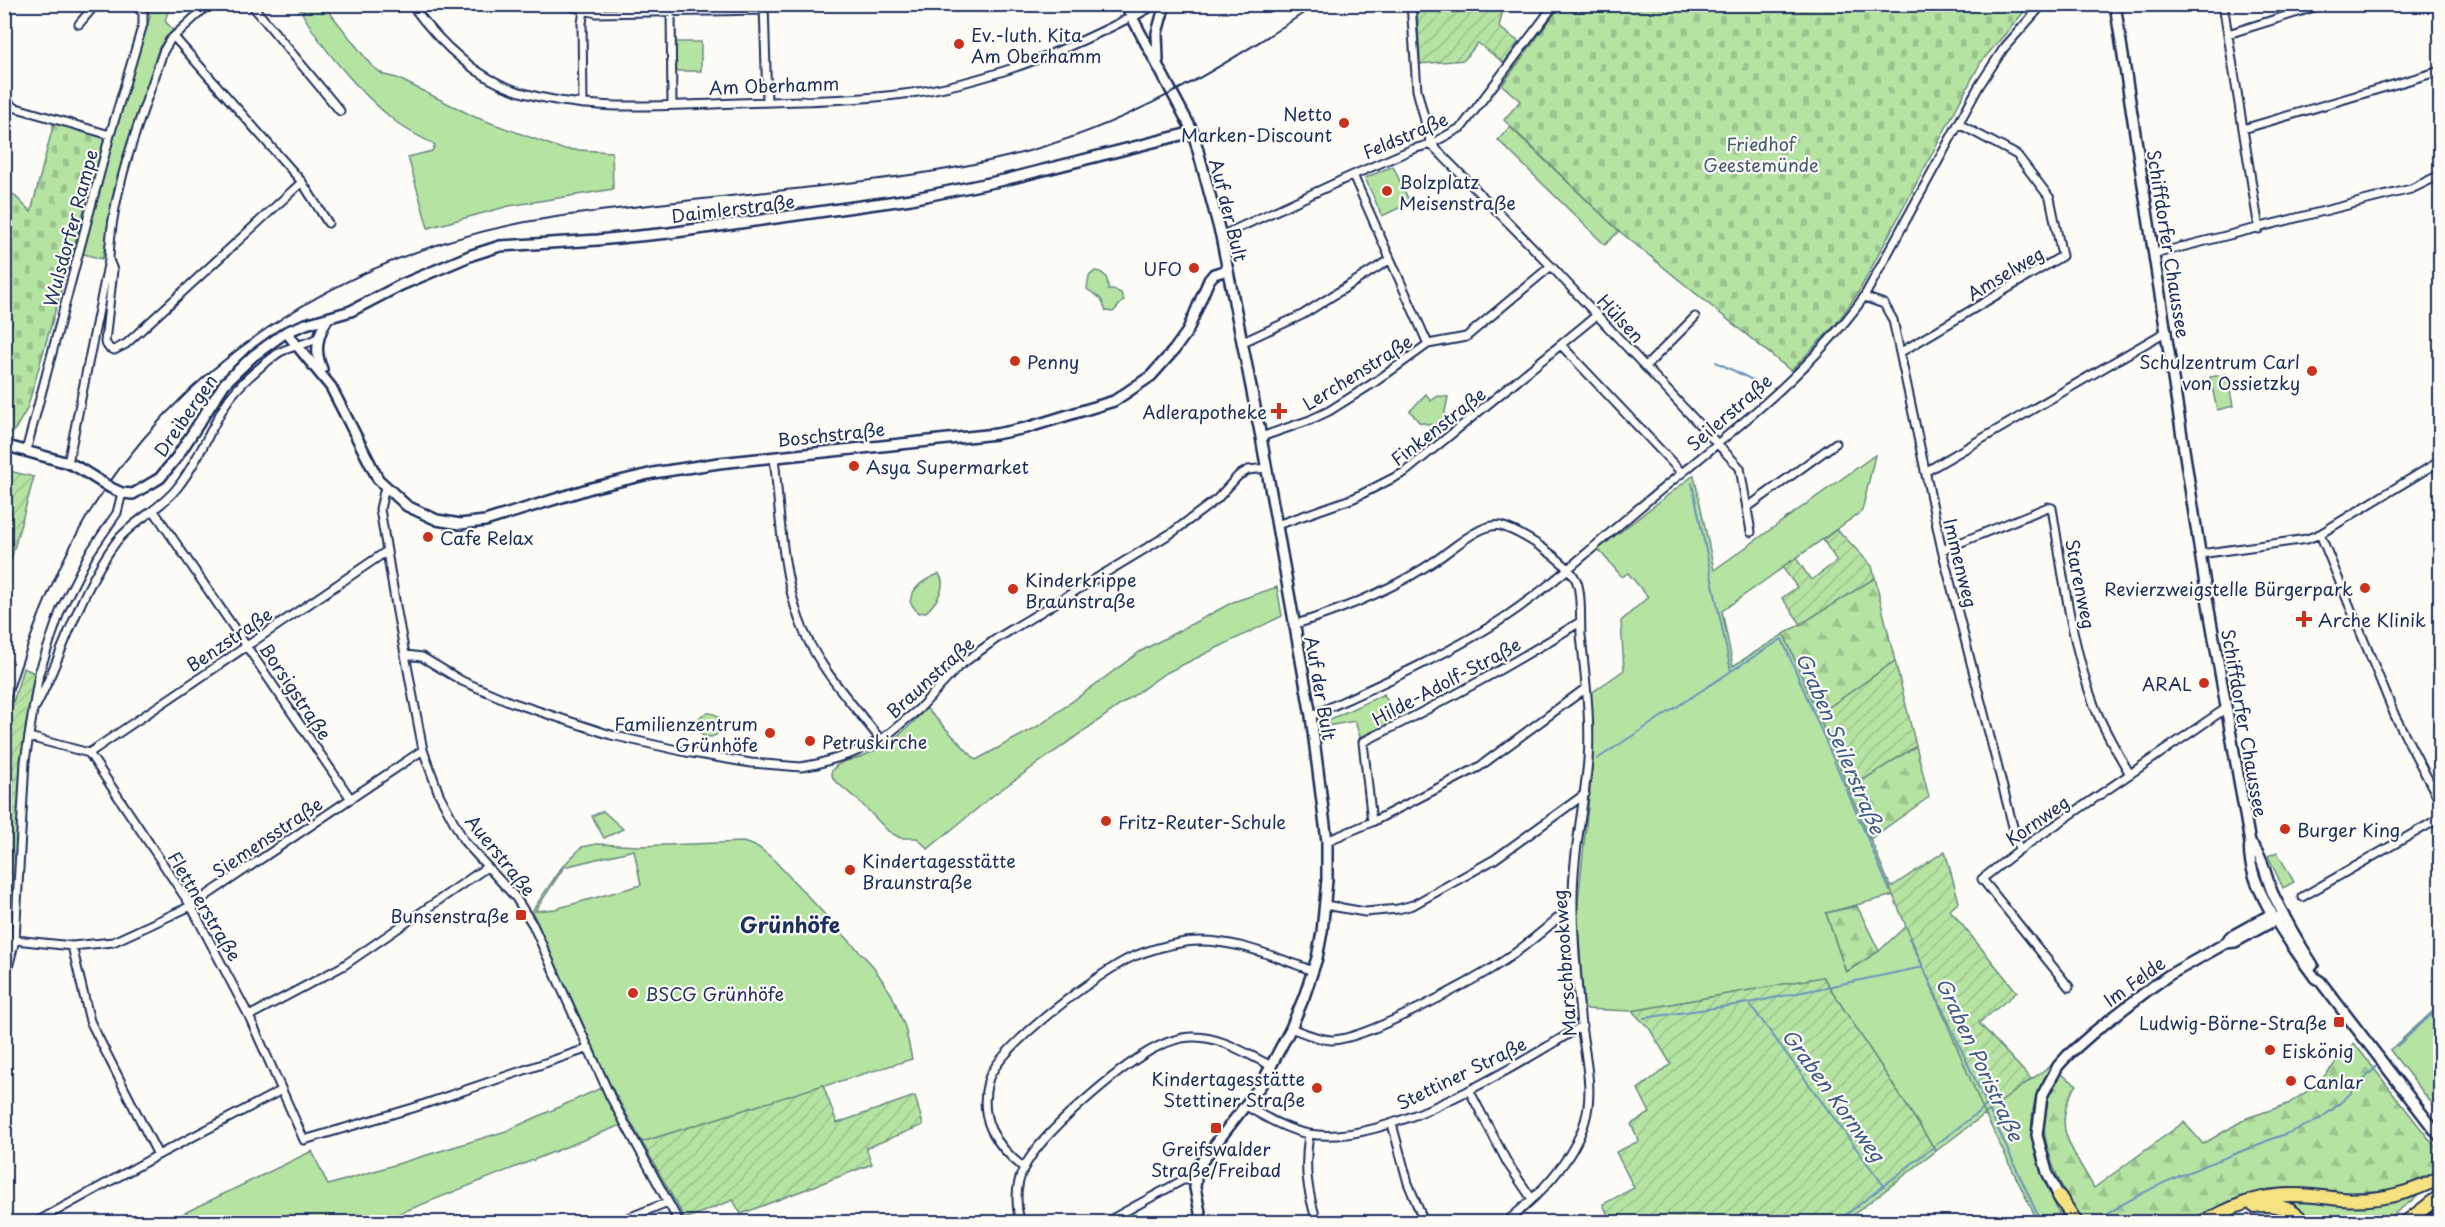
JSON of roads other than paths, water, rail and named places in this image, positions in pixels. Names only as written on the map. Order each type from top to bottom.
[{"type":"highway","points":[[2202,1222],[2239,1205],[2273,1196],[2289,1194],[2343,1199],[2378,1198],[2401,1194],[2440,1178]]},
{"type":"highway","points":[[2059,1196],[2076,1222]]},
{"type":"highway","points":[[2406,1222],[2440,1196]]},
{"type":"highway","points":[[2214,1222],[2239,1210],[2262,1205],[2281,1207],[2291,1211],[2304,1222]]},
{"type":"highway","points":[[2432,1222],[2440,1216]]},
{"type":"street","points":[[79,24],[96,4]]},
{"type":"street","name":"Wulsdorfer Rampe","points":[[26,451],[110,135],[143,24],[143,13],[134,4]]},
{"type":"street","points":[[72,465],[109,260],[110,228],[129,154],[163,52],[174,37],[209,4]]},
{"type":"street","points":[[251,4],[340,111]]},
{"type":"street","name":"Am Oberhamm","points":[[411,4],[448,47],[495,80],[519,91],[583,104],[672,105],[828,101],[906,94],[982,78],[1084,41],[1154,4]]},
{"type":"street","points":[[563,4],[584,7],[596,13],[764,7],[767,102]]},
{"type":"street","name":"Auf der Bult","points":[[1125,4],[1193,132],[1221,236],[1262,437],[1293,625],[1311,716],[1327,841],[1322,932],[1313,971],[1291,1028],[1272,1066],[1246,1106],[1199,1163],[1194,1180]]},
{"type":"street","points":[[1159,69],[1156,48],[1157,33],[1165,4]]},
{"type":"street","points":[[1411,4],[1417,90],[1431,144]]},
{"type":"street","name":"Feldstraße","points":[[1221,236],[1353,174],[1431,144],[1462,127],[1555,4]]},
{"type":"street","name":"Seilerstraße","points":[[1311,716],[1479,634],[1527,601],[1682,473],[1814,357],[1842,327],[1864,297],[1979,86],[2004,48],[2043,4]]},
{"type":"street","name":"Schiffdorfer Chaussee","points":[[2115,4],[2200,554],[2250,843],[2259,852],[2278,914],[2318,974],[2320,981],[2440,1137]]},
{"type":"street","points":[[2223,4],[2259,229]]},
{"type":"street","points":[[2228,34],[2324,4]]},
{"type":"street","points":[[583,104],[584,7]]},
{"type":"street","points":[[671,12],[672,105]]},
{"type":"street","points":[[174,37],[302,182],[328,223]]},
{"type":"street","points":[[2243,129],[2440,71]]},
{"type":"street","points":[[4,98],[13,107],[110,135]]},
{"type":"street","name":"Amselweg","points":[[1901,352],[2062,256],[2050,198],[2017,155],[1959,124]]},
{"type":"street","name":"Daimlerstraße","points":[[286,332],[351,311],[401,285],[500,246],[669,233],[912,199],[1004,180],[1193,132]]},
{"type":"street","name":"Hülsen","points":[[1431,144],[1551,266],[1740,468],[1751,532]]},
{"type":"street","points":[[1353,174],[1428,344]]},
{"type":"street","points":[[2154,254],[2411,189],[2440,175]]},
{"type":"street","points":[[109,260],[113,270],[105,342],[109,348],[119,349],[302,182]]},
{"type":"street","points":[[1243,342],[1302,315],[1389,260]]},
{"type":"street","name":"Lerchenstraße","points":[[1262,437],[1278,433],[1329,411],[1428,344],[1466,337],[1551,266]]},
{"type":"street","name":"Boschstraße","points":[[385,487],[407,506],[437,520],[460,524],[485,521],[644,475],[719,463],[996,434],[1056,420],[1114,401],[1151,376],[1186,332],[1209,280],[1214,274],[1227,270]]},
{"type":"street","name":"Immenweg","points":[[1864,297],[1884,304],[1901,352],[1942,550],[2019,850]]},
{"type":"street","name":"Finkenstraße","points":[[1277,525],[1354,498],[1405,472],[1597,315]]},
{"type":"street","points":[[1646,366],[1695,317]]},
{"type":"street","points":[[328,318],[319,337],[316,351],[319,362],[378,479],[385,487]]},
{"type":"street","points":[[1925,472],[2167,331]]},
{"type":"street","points":[[286,332],[331,387]]},
{"type":"street","name":"Dreibergen","points":[[122,493],[140,492],[160,478],[177,457],[225,383],[253,356],[286,332]]},
{"type":"street","points":[[34,711],[88,585],[116,542],[136,522],[154,511],[176,491],[227,403],[278,353],[298,345],[309,344],[319,337]]},
{"type":"street","points":[[1561,345],[1682,473]]},
{"type":"street","points":[[1748,507],[1836,443]]},
{"type":"street","points":[[4,445],[72,465],[122,493],[117,513],[89,554],[61,609],[39,673],[22,795],[21,865],[15,940],[4,984]]},
{"type":"street","points":[[774,457],[786,570],[799,618],[819,659],[880,740]]},
{"type":"street","points":[[2200,554],[2307,539],[2320,534],[2440,461]]},
{"type":"street","name":"Braunstraße","points":[[406,655],[422,657],[462,681],[531,709],[611,735],[686,752],[751,763],[801,766],[850,754],[880,740],[919,709],[958,667],[996,639],[1173,532],[1217,499],[1238,476],[1248,471],[1267,468]]},
{"type":"street","name":"Auerstraße","points":[[385,487],[380,509],[387,551],[423,750],[439,794],[458,832],[526,912],[610,1096],[679,1222]]},
{"type":"street","name":"Starenweg","points":[[1942,550],[2048,507],[2052,508],[2065,586],[2089,691],[2100,720],[2130,774]]},
{"type":"street","name":"Borsigstraße","points":[[154,511],[351,799]]},
{"type":"street","points":[[1293,625],[1328,614],[1384,591],[1434,562],[1488,525],[1503,526],[1560,560],[1568,568]]},
{"type":"street","points":[[2320,534],[2395,716],[2440,802]]},
{"type":"street","name":"Benzstraße","points":[[89,753],[387,551]]},
{"type":"street","name":"Marschbrookweg","points":[[1506,1222],[1555,1175],[1574,1147],[1585,1120],[1588,1068],[1582,1026],[1573,905],[1574,875],[1585,795],[1589,735],[1578,582],[1568,568]]},
{"type":"street","name":"Hilde-Adolf-Straße","points":[[1372,822],[1363,742],[1462,692],[1580,622]]},
{"type":"street","points":[[1327,841],[1372,822],[1479,767],[1586,688]]},
{"type":"street","name":"Kornweg","points":[[2069,987],[1982,879],[2019,850],[2225,709]]},
{"type":"street","points":[[29,737],[89,753]]},
{"type":"street","name":"Siemensstraße","points":[[15,940],[72,946],[113,942],[191,906],[423,750]]},
{"type":"street","name":"Flettnerstraße","points":[[89,753],[191,906],[249,1016],[304,1140],[412,1108],[589,1048]]},
{"type":"street","points":[[1325,905],[1365,912],[1413,905],[1495,859],[1585,795]]},
{"type":"street","points":[[2302,897],[2440,818]]},
{"type":"street","points":[[249,1016],[343,966],[487,867]]},
{"type":"street","points":[[1291,1028],[1330,1040],[1348,1038],[1370,1030],[1433,1000],[1503,962],[1573,905]]},
{"type":"street","name":"Im Felde","points":[[2071,1222],[2040,1149],[2037,1124],[2042,1096],[2058,1066],[2094,1032],[2169,975],[2226,943],[2235,942],[2278,914]]},
{"type":"street","points":[[1024,1168],[1004,1152],[993,1136],[985,1099],[988,1080],[1007,1052],[1084,987],[1130,958],[1158,948],[1187,942],[1213,941],[1255,950],[1313,971]]},
{"type":"street","points":[[72,946],[90,1021],[158,1155]]},
{"type":"street","name":"Stettiner Straße","points":[[1246,1106],[1268,1119],[1309,1134],[1360,1133],[1392,1124],[1469,1090],[1582,1026]]},
{"type":"street","points":[[1020,1222],[1017,1190],[1024,1168],[1054,1129],[1107,1082],[1151,1050],[1172,1040],[1194,1036],[1217,1040],[1272,1066]]},
{"type":"street","points":[[36,1222],[282,1090]]},
{"type":"street","points":[[1469,1090],[1502,1155],[1532,1199]]},
{"type":"street","points":[[1392,1124],[1408,1183],[1424,1222]]},
{"type":"street","points":[[1309,1134],[1305,1160],[1307,1187],[1317,1222]]},
{"type":"street","points":[[1106,1222],[1183,1180],[1194,1180],[1202,1222]]},
{"type":"street","points":[[618,1222],[668,1202]]},
{"type":"waterway","points":[[1716,362],[1767,387]]},
{"type":"waterway","name":"Graben Seilerstraße","points":[[1692,483],[1731,671],[1782,639],[1890,891]]},
{"type":"waterway","points":[[1597,759],[1730,672]]},
{"type":"waterway","name":"Graben Seilerstraße","points":[[1909,938],[1923,967]]},
{"type":"waterway","name":"Graben Poristraße","points":[[1644,1018],[1749,1003],[1923,967],[2041,1222]]},
{"type":"waterway","name":"Graben Kornweg","points":[[1749,1003],[1884,1186]]},
{"type":"waterway","points":[[2397,1046],[2440,1007]]},
{"type":"waterway","points":[[2096,1222],[2158,1185],[2319,1119],[2344,1100],[2380,1063]]},
{"type":"waterway","name":"Graben Kornweg","points":[[1837,1222],[1986,1106]]},
{"type":"railway","points":[[4,718],[20,666],[49,590],[86,518],[128,458],[175,404],[229,356],[287,315],[350,280],[416,252],[485,231],[556,217],[907,175],[1010,156],[1092,130],[1170,94],[1244,51],[1317,4]]},
{"type":"place","name":"Ev.-luth. Kita Am Oberhamm","points":[[959,44]]},
{"type":"place","name":"Netto Marken-Discount","points":[[1344,123]]},
{"type":"place","name":"Bolzplatz Meisenstraße","points":[[1387,191]]},
{"type":"place","name":"UFO","points":[[1194,268]]},
{"type":"place","name":"Penny","points":[[1015,361]]},
{"type":"place","name":"Schulzentrum Carl von Ossietzky","points":[[2312,371]]},
{"type":"place","name":"Adlerapotheke","points":[[1279,411]]},
{"type":"place","name":"Asya Supermarket","points":[[854,466]]},
{"type":"place","name":"Cafe Relax","points":[[428,537]]},
{"type":"place","name":"Revierzweigstelle Bürgerpark","points":[[2365,588]]},
{"type":"place","name":"Kinderkrippe Braunstraße","points":[[1013,589]]},
{"type":"place","name":"Arche Klinik","points":[[2304,619]]},
{"type":"place","name":"ARAL","points":[[2204,683]]},
{"type":"place","name":"Familienzentrum Grünhöfe","points":[[770,733]]},
{"type":"place","name":"Petruskirche","points":[[810,741]]},
{"type":"place","name":"Fritz-Reuter-Schule","points":[[1106,821]]},
{"type":"place","name":"Burger King","points":[[2285,829]]},
{"type":"place","name":"Kindertagesstätte Braunstraße","points":[[850,870]]},
{"type":"place","name":"Bunsenstraße","points":[[521,915]]},
{"type":"place","name":"BSCG Grünhöfe","points":[[633,993]]},
{"type":"place","name":"Ludwig-Börne-Straße","points":[[2339,1022]]},
{"type":"place","name":"Eiskönig","points":[[2270,1050]]},
{"type":"place","name":"Canlar","points":[[2291,1081]]},
{"type":"place","name":"Kindertagesstätte Stettiner Straße","points":[[1317,1088]]},
{"type":"place","name":"Greifswalder Straße/Freibad","points":[[1216,1128]]},
{"type":"district","name":"Grünhöfe","points":[[790,924]]},
{"type":"park label","name":"Friedhof Geestemünde","points":[[1761,153]]}]
